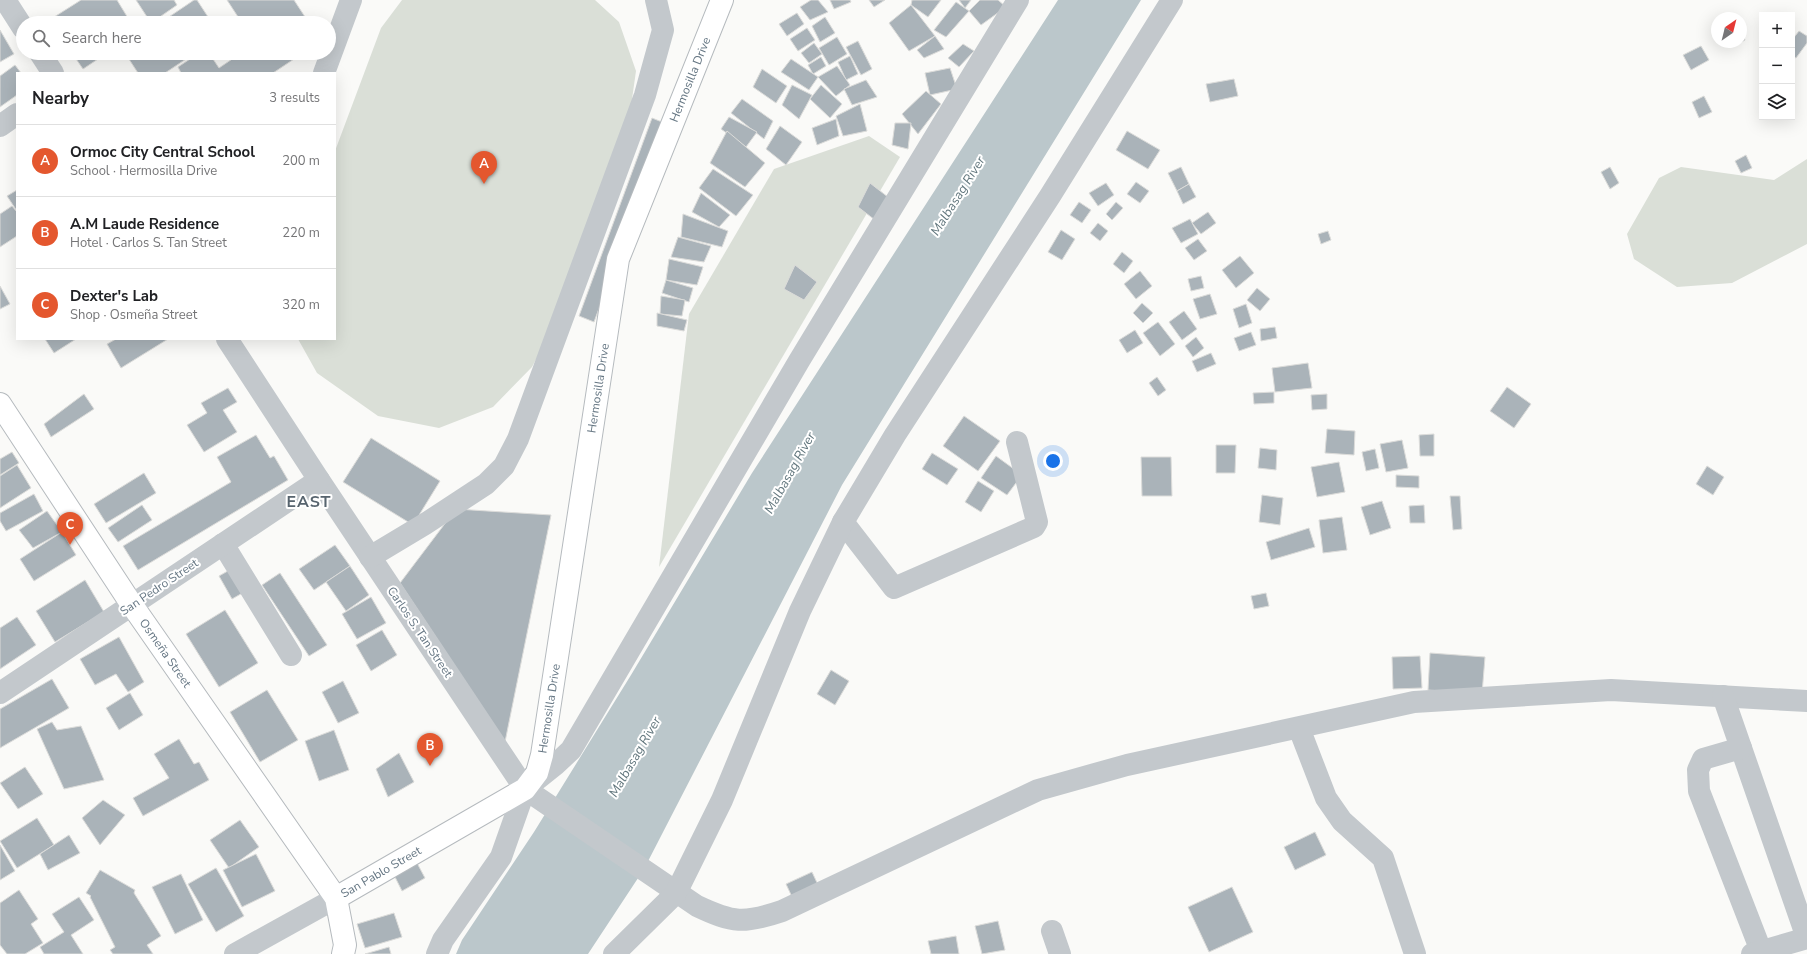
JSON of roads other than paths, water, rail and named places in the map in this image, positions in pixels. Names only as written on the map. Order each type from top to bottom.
[{"type":"main road","name":"Hermosilla Drive","points":[[526,789],[536,773],[542,755],[618,259],[722,0]]},
{"type":"main road","name":"Osmeña Street","points":[[0,404],[132,605],[336,898]]},
{"type":"main road","name":"San Pablo Street","points":[[336,898],[526,789]]},
{"type":"main road","points":[[336,898],[345,945],[343,954]]},
{"type":"street","points":[[336,39],[350,0]]},
{"type":"street","points":[[370,557],[425,524],[486,484],[504,466],[518,439],[645,95],[663,30],[656,0]]},
{"type":"street","points":[[437,954],[443,940],[501,857],[526,789],[571,750],[795,368],[1018,0]]},
{"type":"street","points":[[614,954],[676,893],[722,800],[800,611],[843,522],[895,436],[1050,196],[1172,0]]},
{"type":"street","points":[[9,1],[17,16]]},
{"type":"street","points":[[45,60],[52,72]]},
{"type":"street","points":[[324,72],[329,60]]},
{"type":"street","points":[[0,126],[16,115]]},
{"type":"street","name":"Carlos S. Tan Street","points":[[228,340],[370,557],[526,789],[676,893],[697,906],[715,914],[732,919],[750,921],[782,911],[1038,790],[1127,765],[1414,702],[1611,690],[1807,701]]},
{"type":"street","points":[[843,522],[894,588],[1034,527],[1037,522],[1017,442]]},
{"type":"street","name":"San Pedro Street","points":[[0,693],[319,480]]},
{"type":"street","points":[[223,544],[291,655]]},
{"type":"street","points":[[1723,696],[1807,938],[1756,953],[1699,791],[1698,770],[1703,759],[1741,748]]},
{"type":"street","points":[[1298,728],[1326,798],[1342,821],[1383,858],[1414,954]]},
{"type":"street","name":"San Pablo Street","points":[[235,954],[336,898]]},
{"type":"street","points":[[1052,931],[1060,954]]},
{"type":"water","name":"Malbasag River","points":[[1058,0],[1141,0],[842,485],[644,869],[588,954],[456,954],[462,940],[534,832],[631,675],[752,473]]},
{"type":"place","name":"Ormoc City Central School","points":[[484,184]]},
{"type":"place","name":"Dexter's Lab","points":[[70,545]]},
{"type":"place","name":"A.M Laude Residence","points":[[430,766]]},
{"type":"district","name":"EAST","points":[[309,502]]}]
